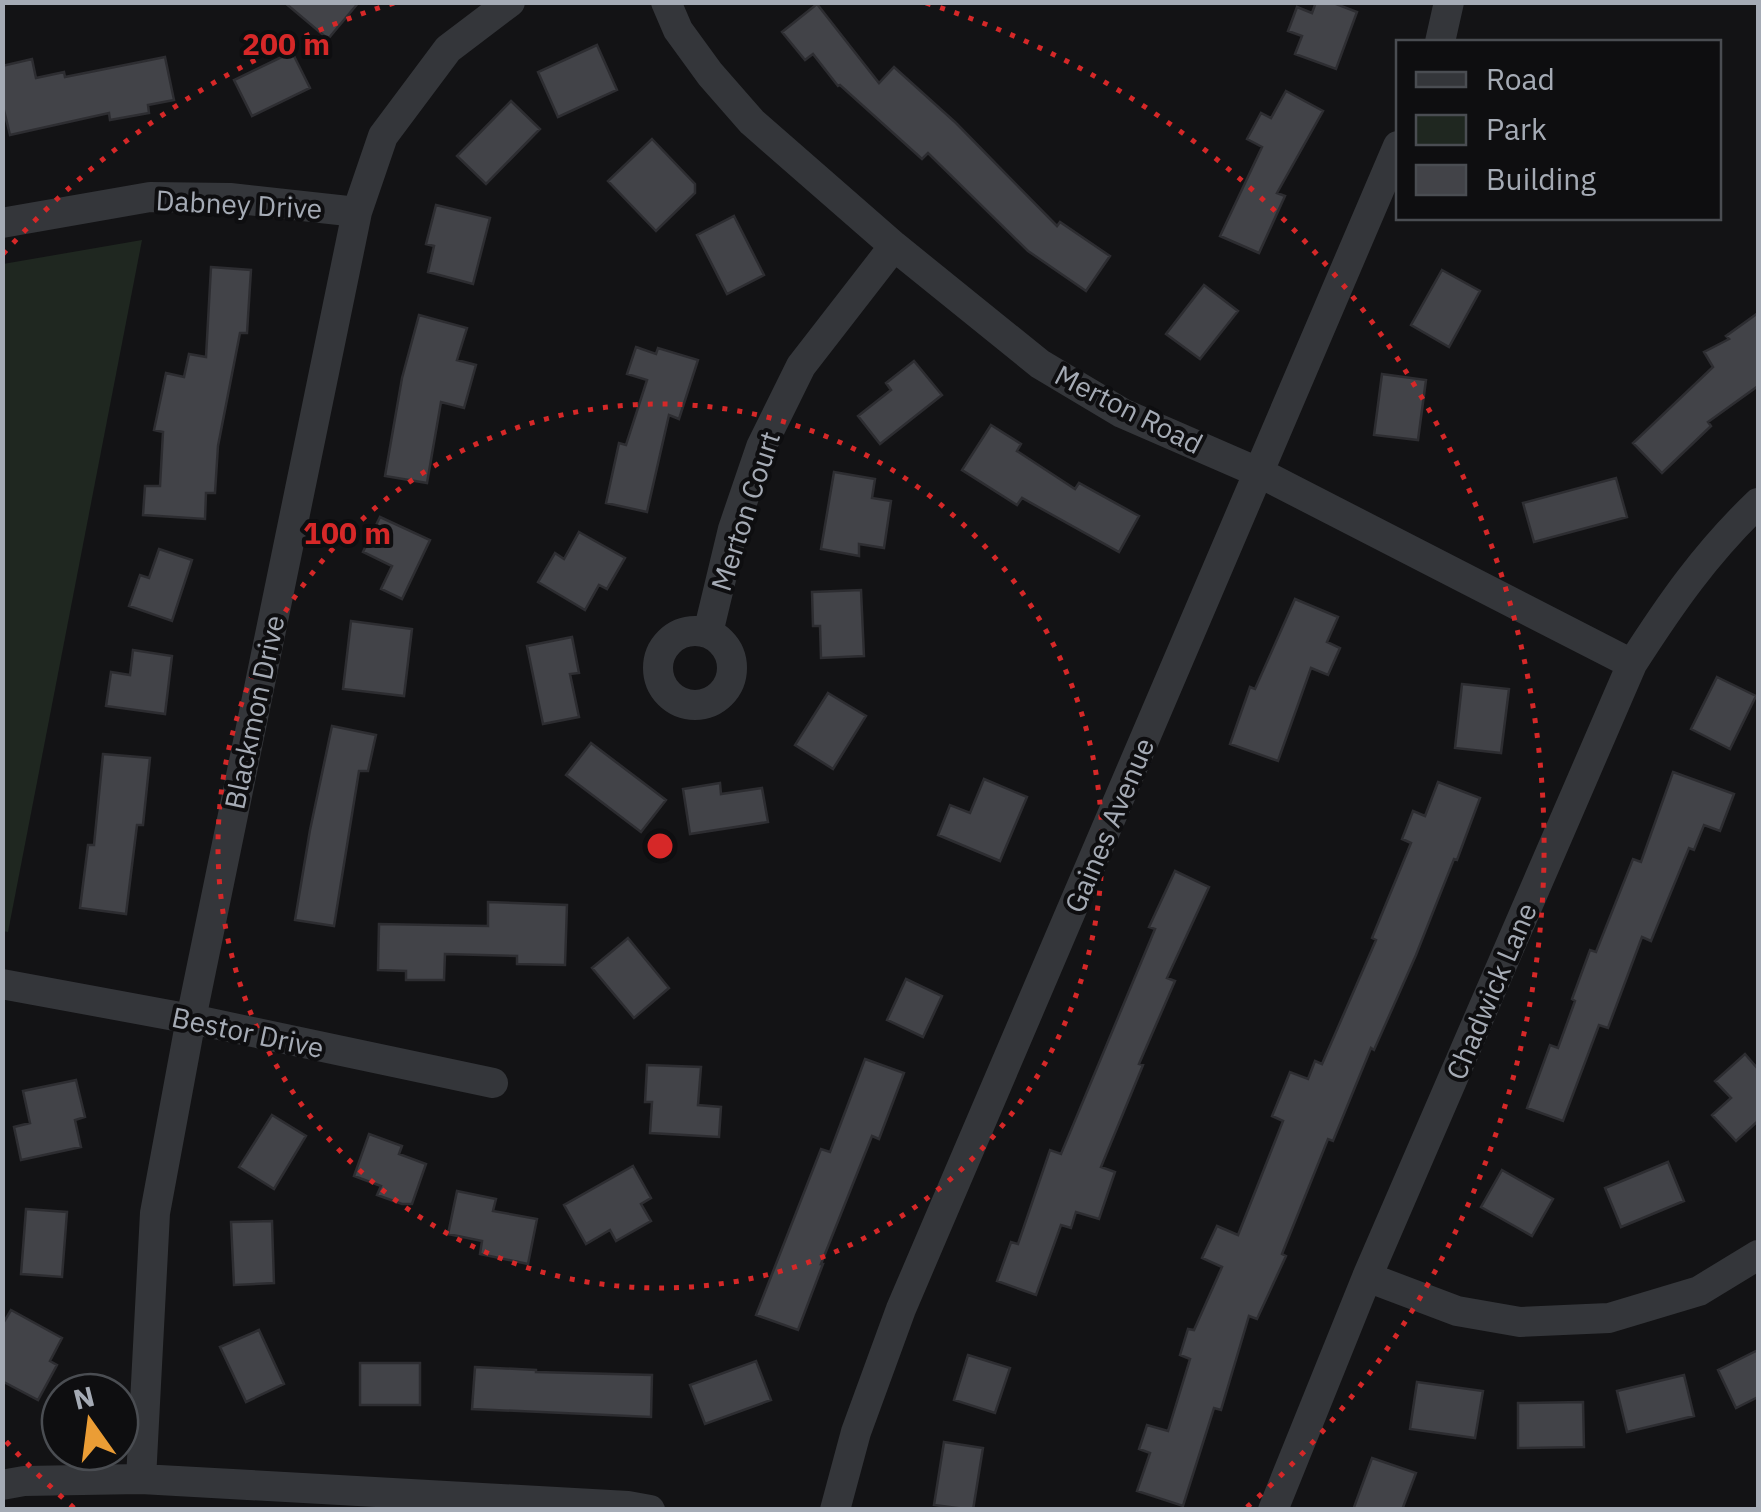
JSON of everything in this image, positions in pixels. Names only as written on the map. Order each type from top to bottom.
[{"type":"street","name":"Blackmon Drive","points":[[141,1479],[155,1213],[191,1019],[357,212],[382,136],[448,48],[510,2]]},
{"type":"street","name":"Merton Road","points":[[666,2],[688,45],[752,122],[894,246],[1040,364],[1122,413],[1260,473],[1632,664]]},
{"type":"street","points":[[1440,40],[1450,2]]},
{"type":"street","name":"Gaines Avenue","points":[[836,1510],[856,1432],[900,1309],[1396,151]]},
{"type":"street","name":"Dabney Drive","points":[[2,224],[150,197],[230,198],[357,212]]},
{"type":"street","name":"Merton Court","points":[[708,633],[733,529],[761,448],[800,366],[894,246]]},
{"type":"street","name":"Chadwick Lane","points":[[1273,1510],[1368,1277],[1632,664],[1678,593],[1758,503]]},
{"type":"street","name":"Bestor Drive","points":[[2,984],[191,1019],[492,1083]]},
{"type":"street","points":[[1368,1277],[1457,1311],[1520,1322],[1609,1318],[1699,1291],[1758,1255]]},
{"type":"street","points":[[2,1485],[24,1481],[141,1479],[650,1510]]},
{"type":"green space","points":[[142,240],[8,932],[3,931],[3,264]]},
{"type":"building","points":[[284,2],[359,2],[328,39]]},
{"type":"building","points":[[1316,2],[1331,2],[1357,12],[1336,69],[1295,54],[1302,36],[1288,31],[1297,7],[1312,13]]},
{"type":"building","points":[[817,4],[879,83],[894,67],[956,123],[1057,226],[1060,222],[1110,256],[1086,291],[1028,251],[928,153],[922,159],[838,86],[813,54],[805,60],[782,32]]},
{"type":"building","points":[[597,45],[617,90],[558,117],[538,72]]},
{"type":"building","points":[[292,52],[310,88],[252,116],[234,80]]},
{"type":"building","points":[[165,57],[174,100],[148,105],[149,113],[110,120],[109,113],[10,135],[2,102],[2,66],[32,59],[36,78],[64,72],[65,77]]},
{"type":"building","points":[[1286,91],[1323,111],[1277,193],[1285,196],[1259,253],[1220,236],[1262,147],[1247,139],[1261,113],[1271,118]]},
{"type":"building","points":[[511,101],[540,129],[486,184],[457,156]]},
{"type":"building","points":[[652,139],[695,184],[695,193],[656,231],[608,181]]},
{"type":"building","points":[[436,205],[490,218],[473,284],[428,272],[434,246],[426,244]]},
{"type":"building","points":[[734,216],[764,275],[727,294],[697,235]]},
{"type":"building","points":[[211,267],[251,270],[247,333],[240,333],[218,446],[215,493],[206,493],[205,519],[143,515],[145,486],[160,486],[163,432],[154,430],[166,373],[184,377],[189,354],[206,357]]},
{"type":"building","points":[[1442,270],[1480,291],[1449,347],[1411,325]]},
{"type":"building","points":[[1204,285],[1238,311],[1200,359],[1166,334]]},
{"type":"building","points":[[1758,313],[1758,386],[1708,422],[1711,426],[1662,473],[1633,443],[1713,367],[1704,352],[1729,339],[1726,336]]},
{"type":"building","points":[[419,315],[467,328],[457,360],[476,365],[464,408],[441,402],[427,483],[385,476],[402,378]]},
{"type":"building","points":[[636,347],[656,354],[658,348],[698,360],[679,419],[669,415],[647,512],[606,503],[619,443],[626,445],[647,380],[627,374]]},
{"type":"building","points":[[914,361],[942,395],[880,444],[858,416],[891,390],[886,383]]},
{"type":"building","points":[[1382,374],[1426,380],[1418,440],[1374,435]]},
{"type":"building","points":[[991,425],[1021,444],[1017,451],[1075,489],[1079,483],[1139,516],[1119,552],[1022,498],[1017,505],[962,470]]},
{"type":"building","points":[[834,472],[875,479],[872,498],[891,501],[884,548],[859,544],[859,556],[821,549]]},
{"type":"building","points":[[1616,478],[1627,517],[1534,542],[1523,503]]},
{"type":"building","points":[[380,517],[430,540],[402,599],[381,589],[392,566],[363,552]]},
{"type":"building","points":[[579,532],[625,558],[607,589],[599,585],[585,610],[538,582],[555,553],[564,559]]},
{"type":"building","points":[[159,549],[192,560],[172,621],[129,606],[140,575],[149,578]]},
{"type":"building","points":[[861,590],[864,656],[821,658],[820,626],[813,626],[812,592]]},
{"type":"building","points":[[1295,599],[1338,617],[1327,642],[1340,648],[1328,675],[1311,668],[1278,761],[1230,744],[1250,687],[1255,689]]},
{"type":"building","points":[[351,621],[412,629],[404,696],[343,689]]},
{"type":"building","points":[[572,637],[579,673],[570,674],[579,717],[543,724],[527,646]]},
{"type":"building","points":[[133,650],[172,656],[165,714],[106,706],[111,672],[130,675]]},
{"type":"building","points":[[1717,677],[1756,696],[1730,749],[1691,729]]},
{"type":"building","points":[[1462,684],[1509,689],[1501,753],[1455,748]]},
{"type":"building","points":[[828,693],[866,716],[833,769],[795,745]]},
{"type":"building","points":[[332,726],[376,735],[368,771],[359,771],[334,926],[295,920]]},
{"type":"building","points":[[591,743],[666,800],[641,832],[566,775]]},
{"type":"building","points":[[103,754],[150,758],[143,825],[137,825],[126,914],[80,908],[88,845],[94,845]]},
{"type":"building","points":[[1673,772],[1734,794],[1720,831],[1704,825],[1694,850],[1689,848],[1651,941],[1642,937],[1608,1028],[1599,1025],[1563,1121],[1527,1108],[1550,1045],[1558,1048],[1590,950],[1596,952],[1633,859],[1641,862]]},
{"type":"building","points":[[984,779],[1027,797],[1000,861],[938,835],[950,805],[970,813]]},
{"type":"building","points":[[1438,782],[1480,798],[1374,1050],[1371,1048],[1333,1141],[1328,1139],[1282,1254],[1286,1256],[1257,1319],[1249,1316],[1221,1410],[1214,1408],[1183,1506],[1137,1491],[1150,1453],[1139,1449],[1147,1425],[1168,1431],[1190,1359],[1180,1355],[1188,1329],[1194,1330],[1222,1267],[1202,1258],[1217,1226],[1238,1235],[1283,1121],[1272,1116],[1290,1072],[1308,1079],[1315,1061],[1322,1064],[1376,940],[1372,938],[1411,843],[1402,839],[1413,811],[1425,816]]},
{"type":"building","points":[[720,783],[721,794],[762,788],[768,822],[690,834],[683,789]]},
{"type":"building","points":[[1175,871],[1209,887],[1167,978],[1175,981],[1101,1167],[1115,1172],[1099,1219],[1076,1212],[1071,1228],[1061,1225],[1036,1295],[997,1281],[1011,1242],[1018,1244],[1050,1150],[1061,1154],[1155,929],[1149,927]]},
{"type":"building","points":[[488,902],[567,905],[565,965],[517,964],[517,956],[445,954],[444,980],[406,980],[406,971],[378,970],[379,924],[488,926]]},
{"type":"building","points":[[628,938],[669,988],[634,1018],[592,968]]},
{"type":"building","points":[[906,979],[942,996],[923,1037],[887,1020]]},
{"type":"building","points":[[1745,1054],[1758,1069],[1758,1121],[1736,1141],[1712,1115],[1731,1098],[1715,1081]]},
{"type":"building","points":[[865,1059],[904,1073],[879,1139],[872,1136],[798,1330],[756,1315],[821,1149],[830,1152]]},
{"type":"building","points":[[647,1065],[701,1067],[698,1105],[721,1107],[719,1137],[650,1133],[652,1102],[645,1102]]},
{"type":"building","points":[[76,1080],[85,1117],[75,1120],[81,1147],[21,1160],[14,1127],[30,1123],[23,1091]]},
{"type":"building","points":[[272,1115],[306,1136],[274,1189],[239,1167]]},
{"type":"building","points":[[369,1134],[402,1146],[399,1154],[426,1164],[412,1204],[377,1195],[381,1186],[354,1176]]},
{"type":"building","points":[[1668,1162],[1684,1201],[1621,1227],[1605,1188]]},
{"type":"building","points":[[633,1166],[651,1198],[641,1204],[651,1221],[616,1241],[610,1230],[586,1244],[564,1205]]},
{"type":"building","points":[[1502,1170],[1553,1199],[1532,1236],[1481,1207]]},
{"type":"building","points":[[457,1191],[496,1199],[493,1211],[537,1219],[528,1264],[480,1254],[482,1241],[448,1234]]},
{"type":"building","points":[[26,1209],[67,1212],[62,1277],[21,1274]]},
{"type":"building","points":[[272,1221],[274,1283],[234,1285],[231,1222]]},
{"type":"building","points":[[11,1310],[62,1338],[50,1361],[57,1365],[53,1372],[40,1372],[38,1400],[2,1381],[2,1325]]},
{"type":"building","points":[[259,1330],[284,1384],[246,1402],[220,1347]]},
{"type":"building","points":[[1758,1350],[1758,1397],[1736,1408],[1718,1370]]},
{"type":"building","points":[[968,1355],[1010,1368],[995,1413],[954,1400]]},
{"type":"building","points":[[756,1361],[771,1400],[705,1424],[690,1385]]},
{"type":"building","points":[[360,1363],[420,1363],[420,1405],[360,1405]]},
{"type":"building","points":[[475,1367],[652,1375],[651,1417],[472,1409]]},
{"type":"building","points":[[1684,1375],[1694,1416],[1627,1432],[1617,1391]]},
{"type":"building","points":[[1417,1382],[1483,1391],[1475,1438],[1410,1429]]},
{"type":"building","points":[[1583,1402],[1584,1447],[1518,1448],[1518,1403]]},
{"type":"building","points":[[944,1442],[983,1448],[973,1510],[934,1505]]},
{"type":"building","points":[[1372,1458],[1416,1473],[1402,1510],[1353,1510]]}]
